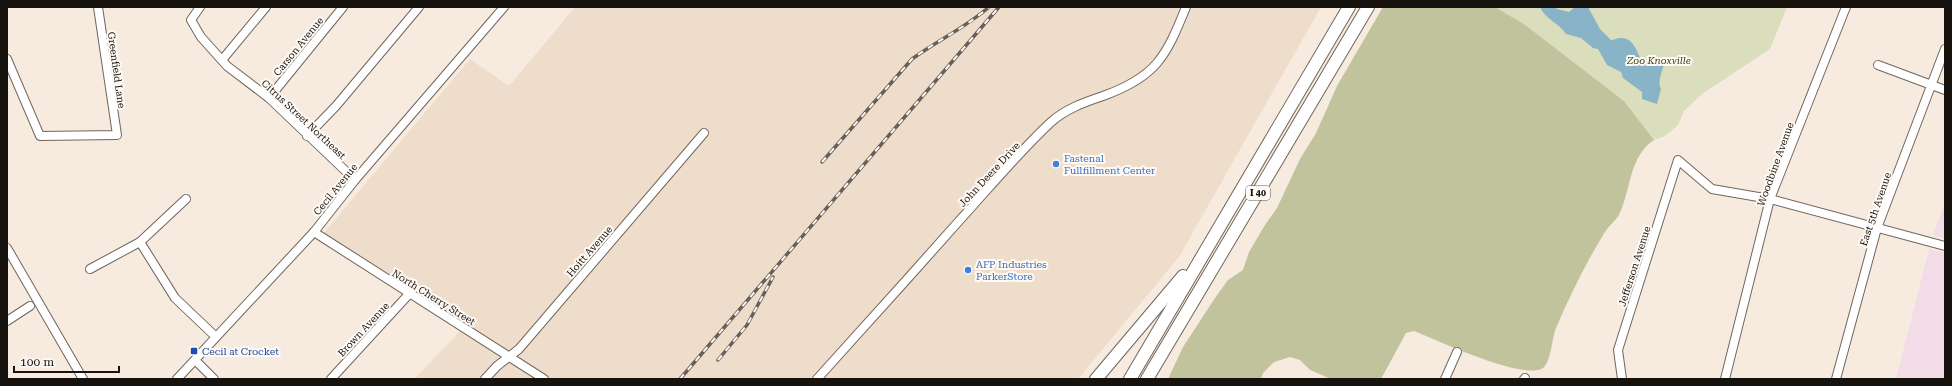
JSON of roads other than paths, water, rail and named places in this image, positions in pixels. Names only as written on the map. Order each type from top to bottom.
[{"type":"highway","name":"I 40","points":[[1130,379],[1201,255],[1349,7]]},
{"type":"highway","name":"I 40","points":[[1148,379],[1368,7]]},
{"type":"highway","points":[[1096,379],[1201,255]]},
{"type":"street","name":"Greenfield Lane","points":[[7,59],[40,136],[116,136],[98,7]]},
{"type":"street","name":"Citrus Street Northeast","points":[[200,7],[191,20],[200,36],[222,60],[269,98],[307,136],[355,180]]},
{"type":"street","points":[[222,60],[266,7]]},
{"type":"street","name":"Carson Avenue","points":[[269,98],[343,7]]},
{"type":"street","points":[[307,136],[336,106],[419,7]]},
{"type":"street","name":"Cecil Avenue","points":[[177,379],[314,232],[355,180],[504,7]]},
{"type":"street","name":"John Deere Drive","points":[[818,379],[980,198],[1051,122],[1080,104],[1114,92],[1144,77],[1162,59],[1174,37],[1186,7]]},
{"type":"street","name":"Woodbine Avenue","points":[[1725,379],[1770,199],[1846,7]]},
{"type":"street","name":"East 5th Avenue","points":[[1836,379],[1877,228],[1945,49]]},
{"type":"street","points":[[1878,65],[1945,90]]},
{"type":"street","name":"Hoitt Avenue","points":[[485,379],[497,366],[519,349],[704,133]]},
{"type":"street","name":"Jefferson Avenue","points":[[1622,379],[1618,350],[1678,160],[1712,189],[1770,199]]},
{"type":"street","points":[[90,268],[140,242],[186,199]]},
{"type":"street","points":[[1770,199],[1945,246]]},
{"type":"street","name":"North Cherry Street","points":[[314,232],[544,379]]},
{"type":"street","points":[[140,242],[175,298],[216,337]]},
{"type":"street","points":[[7,248],[82,379]]},
{"type":"street","name":"Brown Avenue","points":[[331,379],[410,294]]},
{"type":"street","points":[[7,321],[30,306]]},
{"type":"street","points":[[1445,379],[1457,352]]},
{"type":"street","points":[[195,360],[214,379]]},
{"type":"water","points":[[1540,7],[1555,7],[1557,9],[1569,12],[1575,7],[1588,7],[1600,29],[1611,40],[1624,38],[1631,42],[1641,60],[1656,62],[1662,60],[1664,64],[1660,80],[1661,89],[1657,104],[1642,99],[1642,92],[1623,78],[1621,72],[1607,65],[1598,49],[1593,48],[1581,38],[1566,34],[1545,15]]},
{"type":"railway","points":[[822,162],[912,59],[989,7]]},
{"type":"railway","points":[[680,379],[999,7]]},
{"type":"railway","points":[[718,360],[747,325],[773,277]]},
{"type":"place","name":"Fastenal Fullfillment Center","points":[[1056,164]]},
{"type":"place","name":"AFP Industries ParkerStore","points":[[968,270]]},
{"type":"place","name":"Cecil at Crocket","points":[[194,351]]},
{"type":"park label","name":"Zoo Knoxville","points":[[1659,60]]}]
